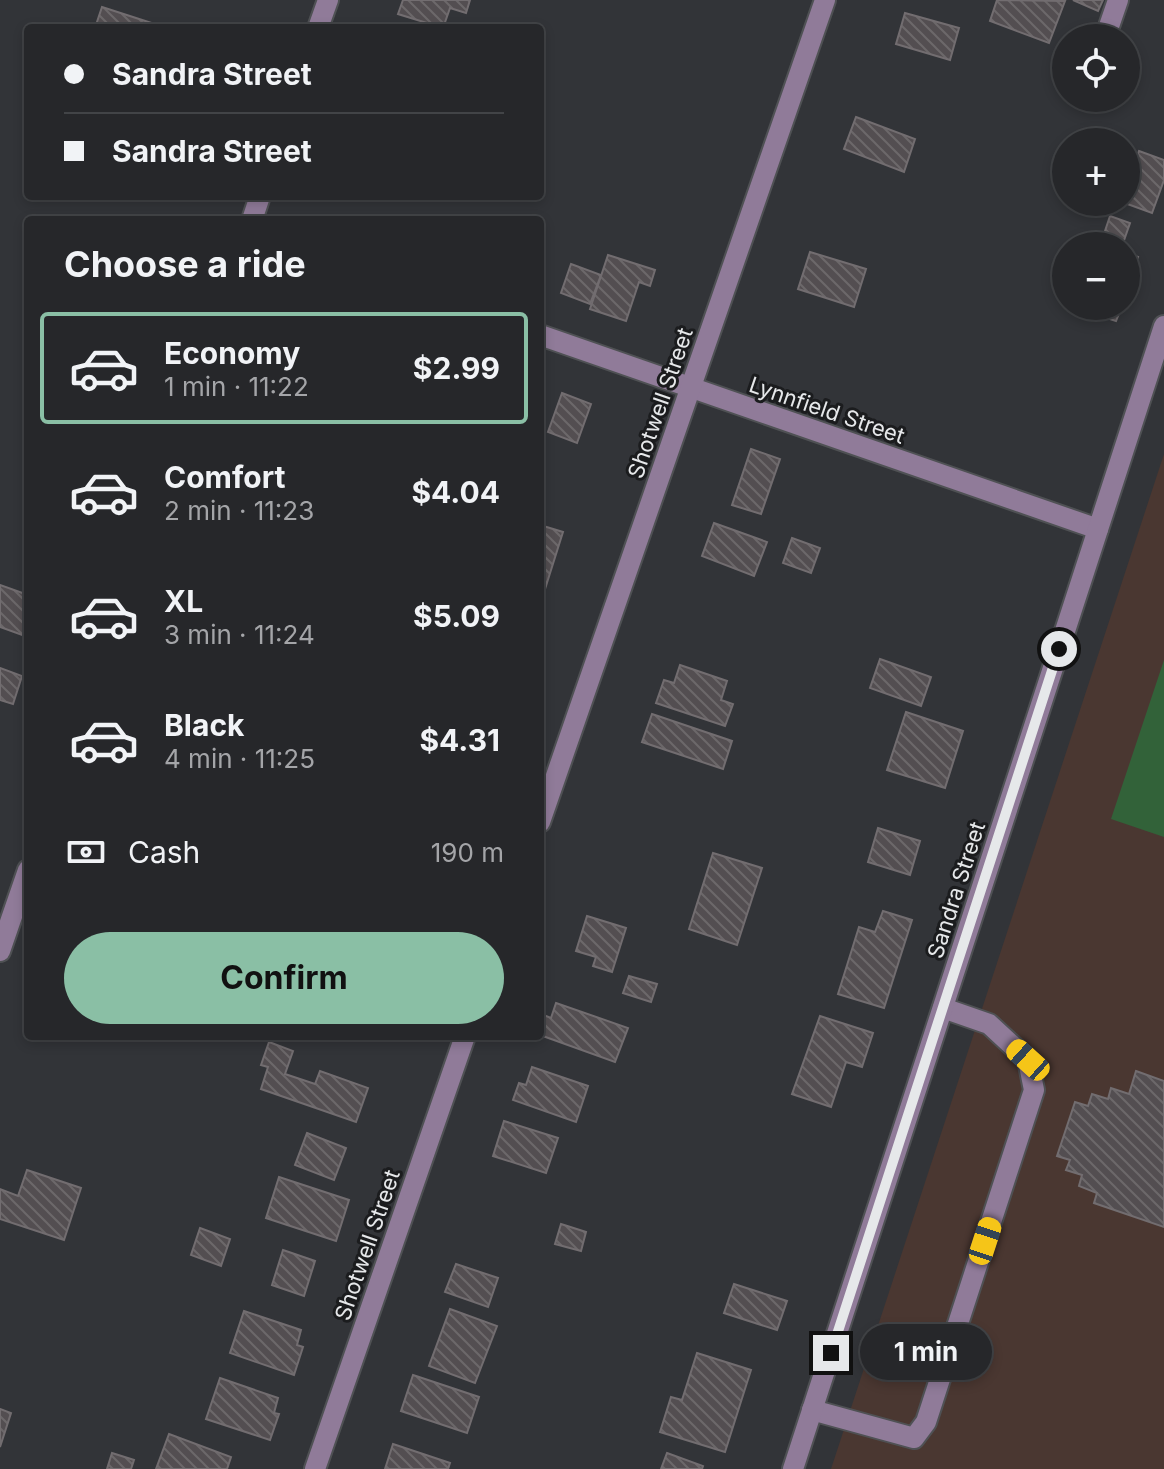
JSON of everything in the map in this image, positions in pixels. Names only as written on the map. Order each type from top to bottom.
[{"type":"street","points":[[319,24],[328,0]]},
{"type":"street","name":"Shotwell Street","points":[[544,811],[825,0]]},
{"type":"street","points":[[1110,24],[1118,0]]},
{"type":"street","name":"Sandra Street","points":[[793,1469],[1164,326]]},
{"type":"street","name":"Lynnfield Street","points":[[544,336],[1098,529]]},
{"type":"street","points":[[0,951],[24,882]]},
{"type":"street","points":[[812,1410],[914,1438],[926,1422],[931,1407],[1034,1090],[1028,1060],[989,1024],[943,1008]]},
{"type":"street","name":"Shotwell Street","points":[[315,1469],[464,1040]]},
{"type":"shaded area","points":[[1164,454],[1164,1469],[831,1469]]},
{"type":"green space","points":[[1164,660],[1164,837],[1111,819]]},
{"type":"building","points":[[403,0],[470,0],[466,13],[450,8],[444,24],[430,24],[398,14]]},
{"type":"building","points":[[997,0],[1065,1],[1056,24],[1052,24],[1049,43],[990,21]]},
{"type":"building","points":[[1073,0],[1103,0],[1098,11]]},
{"type":"building","points":[[102,7],[155,24],[96,24]]},
{"type":"building","points":[[905,13],[959,28],[950,60],[896,44]]},
{"type":"building","points":[[856,117],[915,139],[904,172],[844,149]]},
{"type":"building","points":[[1140,151],[1164,160],[1164,180],[1152,213],[1140,209]]},
{"type":"building","points":[[1110,216],[1130,223],[1127,232],[1105,232]]},
{"type":"building","points":[[810,252],[866,269],[854,307],[798,289]]},
{"type":"building","points":[[608,255],[655,270],[650,286],[639,282],[626,321],[590,309]]},
{"type":"building","points":[[571,264],[601,275],[590,304],[561,293]]},
{"type":"building","points":[[562,393],[591,404],[577,443],[548,432]]},
{"type":"building","points":[[751,449],[780,459],[761,514],[732,505]]},
{"type":"building","points":[[714,523],[767,542],[754,576],[702,556]]},
{"type":"building","points":[[544,526],[563,532],[544,589]]},
{"type":"building","points":[[792,538],[820,548],[811,573],[783,563]]},
{"type":"building","points":[[0,585],[24,594],[24,636],[0,627]]},
{"type":"building","points":[[880,659],[931,677],[921,706],[870,688]]},
{"type":"building","points":[[680,665],[727,681],[721,700],[733,704],[725,726],[656,703],[664,680],[674,683]]},
{"type":"building","points":[[0,668],[22,676],[13,704],[0,700]]},
{"type":"building","points":[[906,712],[963,731],[945,788],[887,770]]},
{"type":"building","points":[[652,714],[732,741],[723,769],[642,742]]},
{"type":"building","points":[[878,828],[920,841],[910,875],[868,862]]},
{"type":"building","points":[[713,853],[762,868],[737,945],[689,929]]},
{"type":"building","points":[[883,911],[912,920],[884,1008],[838,994],[859,927],[875,932]]},
{"type":"building","points":[[587,916],[626,928],[612,972],[593,966],[596,957],[576,951]]},
{"type":"building","points":[[629,976],[657,984],[651,1002],[623,993]]},
{"type":"building","points":[[556,1003],[628,1028],[615,1062],[544,1036],[544,1015],[551,1018]]},
{"type":"building","points":[[820,1016],[873,1033],[862,1067],[846,1062],[831,1107],[792,1094]]},
{"type":"building","points":[[269,1042],[293,1051],[285,1074],[315,1084],[320,1071],[368,1088],[356,1122],[261,1089],[268,1067],[261,1065]]},
{"type":"building","points":[[532,1067],[588,1086],[576,1122],[513,1100],[519,1083],[526,1085]]},
{"type":"building","points":[[1136,1071],[1164,1081],[1164,1227],[1094,1203],[1097,1193],[1079,1186],[1082,1175],[1066,1170],[1070,1160],[1057,1156],[1075,1102],[1088,1106],[1092,1094],[1108,1099],[1111,1088],[1129,1094]]},
{"type":"building","points":[[504,1121],[558,1138],[546,1173],[493,1156]]},
{"type":"building","points":[[307,1133],[346,1148],[334,1180],[295,1165]]},
{"type":"building","points":[[27,1170],[81,1188],[64,1240],[0,1219],[0,1189],[18,1196]]},
{"type":"building","points":[[279,1177],[349,1200],[336,1241],[266,1218]]},
{"type":"building","points":[[561,1224],[586,1232],[581,1251],[555,1244]]},
{"type":"building","points":[[200,1228],[230,1239],[221,1266],[191,1255]]},
{"type":"building","points":[[283,1250],[315,1261],[304,1296],[272,1285]]},
{"type":"building","points":[[456,1264],[498,1278],[488,1307],[445,1292]]},
{"type":"building","points":[[734,1284],[787,1301],[777,1330],[724,1313]]},
{"type":"building","points":[[450,1309],[497,1326],[475,1383],[429,1366]]},
{"type":"building","points":[[244,1311],[301,1330],[297,1345],[303,1347],[294,1375],[230,1353]]},
{"type":"building","points":[[697,1353],[751,1370],[725,1452],[660,1432],[671,1397],[682,1400]]},
{"type":"building","points":[[413,1375],[479,1397],[467,1433],[401,1411]]},
{"type":"building","points":[[220,1378],[278,1398],[274,1413],[279,1414],[270,1440],[206,1419]]},
{"type":"building","points":[[0,1409],[11,1413],[0,1447]]},
{"type":"building","points":[[169,1434],[231,1457],[227,1469],[156,1469]]},
{"type":"building","points":[[393,1444],[450,1463],[448,1469],[385,1469]]},
{"type":"building","points":[[112,1453],[134,1460],[131,1469],[107,1469]]},
{"type":"building","points":[[667,1453],[703,1466],[702,1469],[661,1469]]},
{"type":"route","points":[[831,1353],[1059,649]]}]
